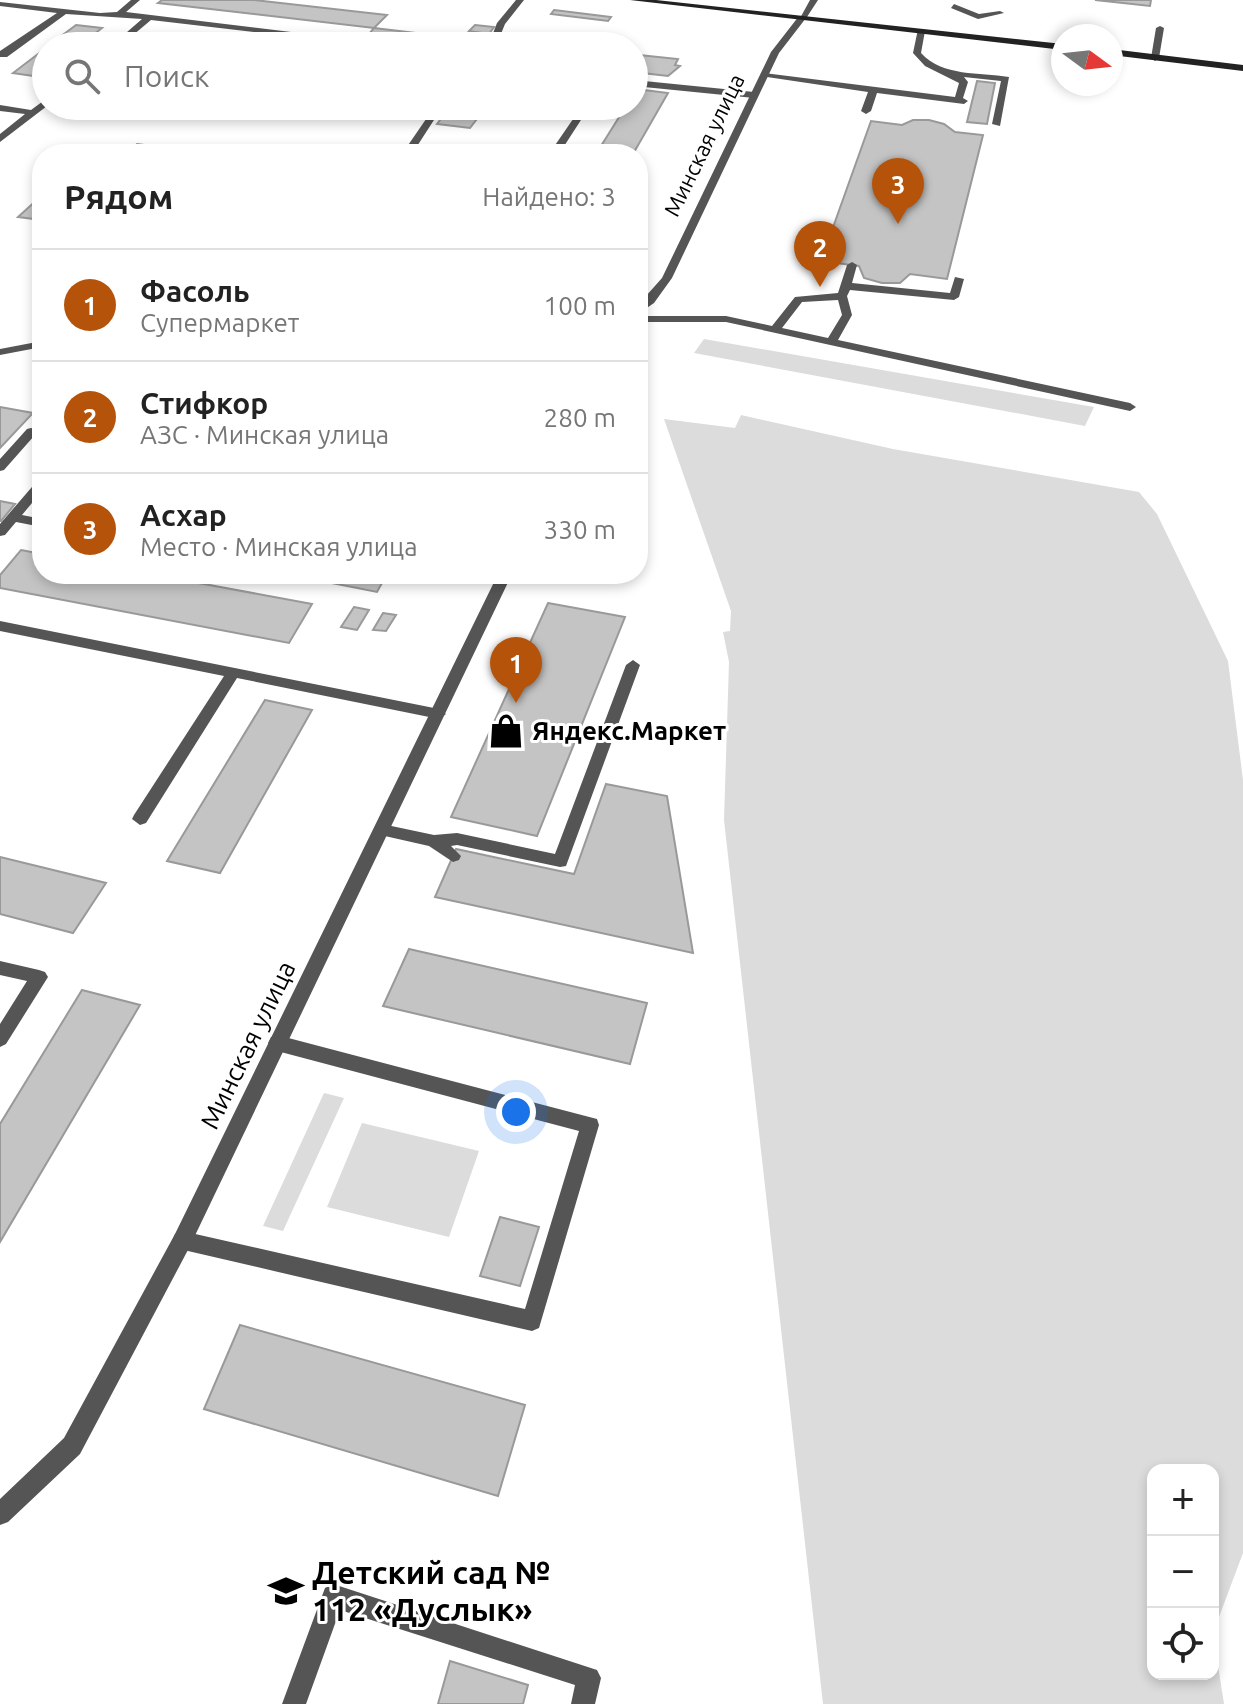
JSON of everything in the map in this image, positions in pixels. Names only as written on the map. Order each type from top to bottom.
[{"type":"main road","points":[[634,0],[1051,46]]},
{"type":"main road","points":[[1123,54],[1243,68]]},
{"type":"street","points":[[119,14],[136,0]]},
{"type":"street","points":[[497,32],[520,0]]},
{"type":"street","name":"Минская улица","points":[[648,303],[667,278],[781,41],[814,0]]},
{"type":"street","points":[[0,4],[274,32]]},
{"type":"street","points":[[954,6],[978,17],[1000,13]]},
{"type":"street","points":[[36,32],[65,11]]},
{"type":"street","points":[[132,32],[150,17]]},
{"type":"street","points":[[971,36],[978,17]]},
{"type":"street","points":[[1155,58],[1160,28]]},
{"type":"street","points":[[921,31],[917,53],[926,64],[956,74],[1006,79],[997,124]]},
{"type":"street","points":[[0,54],[4,55],[32,35]]},
{"type":"street","points":[[871,94],[961,101],[964,82],[956,74]]},
{"type":"street","points":[[764,76],[919,103]]},
{"type":"street","points":[[648,84],[754,95]]},
{"type":"street","points":[[866,111],[871,94]]},
{"type":"street","points":[[0,108],[32,113]]},
{"type":"street","points":[[0,139],[32,114]]},
{"type":"street","points":[[414,144],[430,120]]},
{"type":"street","points":[[561,144],[577,120]]},
{"type":"street","points":[[831,342],[847,315],[844,291],[852,265]]},
{"type":"street","points":[[775,329],[799,299],[844,291],[954,297],[959,279]]},
{"type":"street","points":[[648,319],[726,319],[1130,407]]},
{"type":"street","points":[[4,352],[32,346]]},
{"type":"street","points":[[0,467],[32,432]]},
{"type":"street","points":[[0,532],[32,495]]},
{"type":"street","points":[[13,517],[32,521]]},
{"type":"street","name":"Минская улица","points":[[0,1514],[72,1446],[182,1241],[500,584]]},
{"type":"street","points":[[0,626],[439,714]]},
{"type":"street","points":[[382,830],[434,841],[457,839],[560,861],[633,665]]},
{"type":"street","points":[[140,819],[234,671]]},
{"type":"street","points":[[434,841],[453,856]]},
{"type":"street","points":[[0,968],[39,977],[0,1039]]},
{"type":"street","points":[[182,1241],[532,1321],[590,1125],[277,1043]]},
{"type":"street","points":[[294,1704],[333,1596],[589,1678],[583,1704]]},
{"type":"shaded area","points":[[704,339],[1094,407],[1085,426],[694,353]]},
{"type":"shaded area","points":[[741,415],[893,449],[1139,492],[1157,514],[1228,661],[1243,780],[1243,1553],[1219,1617],[1219,1464],[1147,1464],[1147,1680],[1219,1680],[1219,1672],[1224,1704],[823,1704],[724,820],[729,662],[723,632],[730,631],[731,611],[664,419],[735,428]]},
{"type":"shaded area","points":[[324,1093],[344,1098],[283,1231],[263,1226]]},
{"type":"shaded area","points":[[362,1123],[479,1151],[449,1237],[327,1207]]},
{"type":"building","points":[[162,0],[254,0],[387,15],[374,28],[158,3]]},
{"type":"building","points":[[1095,0],[1151,0],[1150,6]]},
{"type":"building","points":[[554,10],[611,17],[608,21],[551,14]]},
{"type":"building","points":[[76,25],[102,28],[97,32],[67,32]]},
{"type":"building","points":[[475,25],[494,27],[490,32],[469,31]]},
{"type":"building","points":[[374,28],[407,32],[371,32]]},
{"type":"building","points":[[648,56],[678,59],[675,65],[680,66],[668,76],[648,74]]},
{"type":"building","points":[[32,59],[32,76],[13,73]]},
{"type":"building","points":[[977,81],[995,83],[987,124],[967,122]]},
{"type":"building","points":[[648,90],[668,93],[639,144],[602,144],[617,120],[648,120]]},
{"type":"building","points":[[440,120],[476,120],[470,128],[437,124]]},
{"type":"building","points":[[913,120],[929,120],[944,124],[955,132],[983,135],[947,279],[910,274],[900,283],[882,283],[864,278],[859,266],[821,261],[871,121],[902,125]]},
{"type":"building","points":[[32,204],[32,219],[18,217]]},
{"type":"building","points":[[0,407],[32,413],[32,414],[0,448]]},
{"type":"building","points":[[0,501],[15,504],[1,521],[0,521]]},
{"type":"building","points":[[21,550],[32,552],[32,584],[204,584],[312,604],[289,643],[0,588],[0,575]]},
{"type":"building","points":[[337,584],[381,584],[377,592]]},
{"type":"building","points":[[548,603],[625,617],[537,836],[451,817]]},
{"type":"building","points":[[354,607],[369,610],[357,630],[341,627]]},
{"type":"building","points":[[383,613],[396,615],[386,631],[373,630]]},
{"type":"building","points":[[265,700],[312,710],[220,873],[167,861]]},
{"type":"building","points":[[606,784],[667,796],[693,953],[435,897],[456,849],[574,874]]},
{"type":"building","points":[[0,857],[106,883],[73,933],[0,914]]},
{"type":"building","points":[[409,949],[647,1003],[630,1064],[383,1006]]},
{"type":"building","points":[[82,990],[140,1005],[0,1242],[0,1124]]},
{"type":"building","points":[[500,1217],[539,1227],[520,1286],[480,1276]]},
{"type":"building","points":[[240,1325],[525,1405],[498,1496],[204,1409]]},
{"type":"building","points":[[450,1661],[528,1685],[523,1704],[438,1704]]},
{"type":"place","name":"Асхар","points":[[898,224]]},
{"type":"place","name":"Стифкор","points":[[820,287]]},
{"type":"place","name":"Фасоль","points":[[516,703]]},
{"type":"place","name":"Яндекс.Маркет","points":[[506,731]]},
{"type":"place","name":"Детский сад № 112 «Дуслык»","points":[[286,1591]]}]
